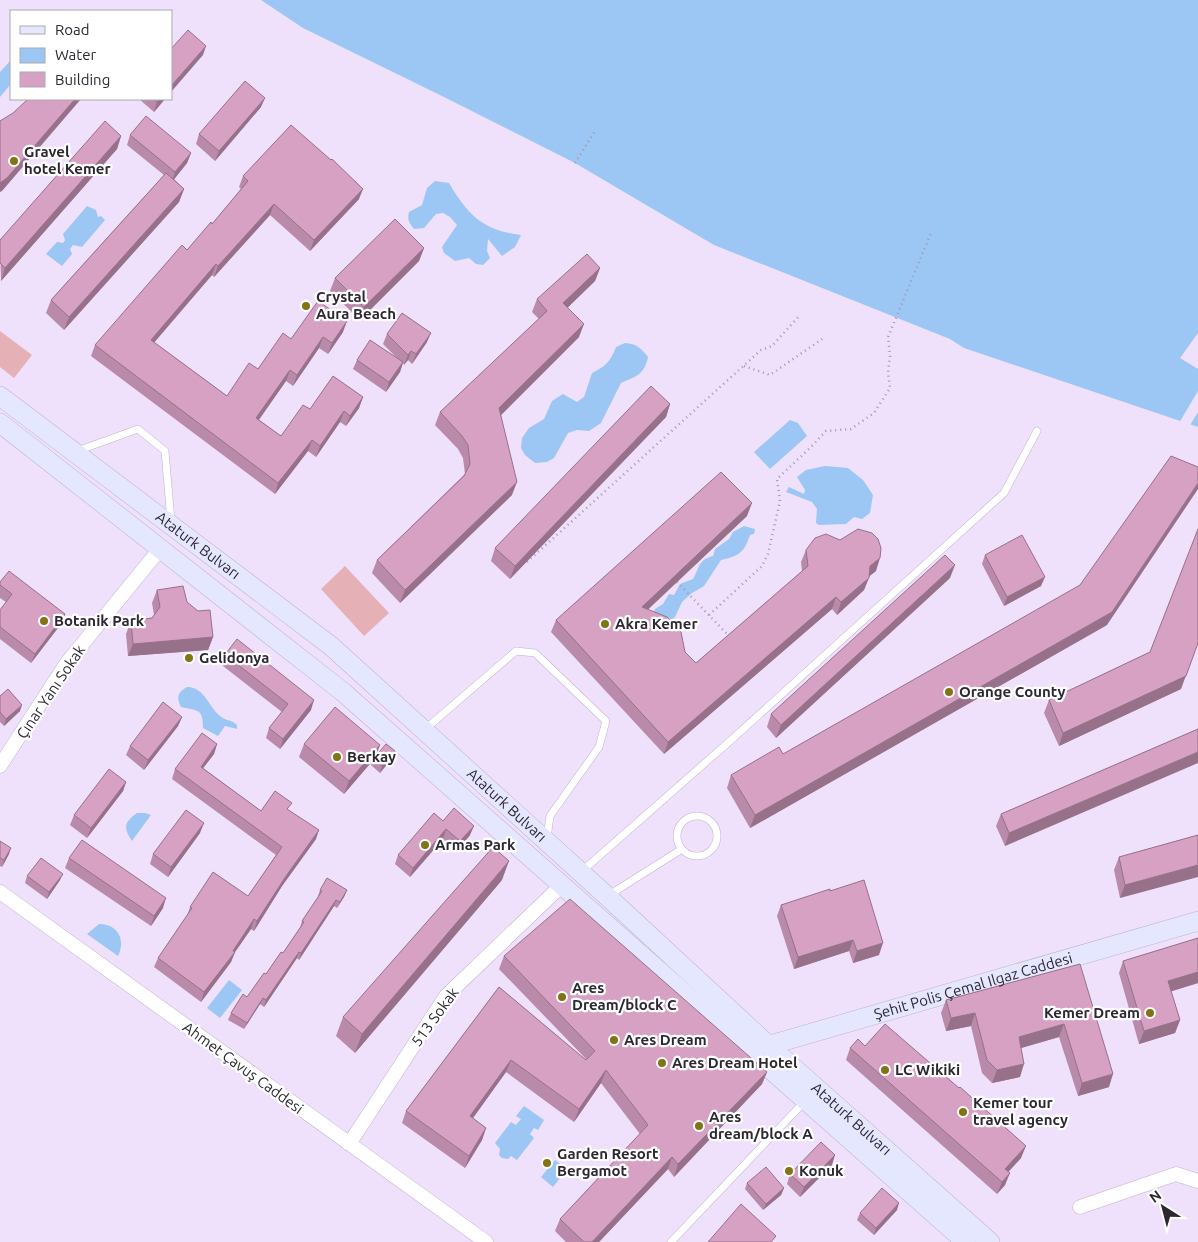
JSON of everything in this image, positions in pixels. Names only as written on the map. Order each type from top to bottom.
[{"type":"main road","name":"Ataturk Bulvarı","points":[[0,396],[332,646],[609,898],[759,1048],[806,1100],[966,1242]]},
{"type":"main road","name":"Ataturk Bulvarı","points":[[0,423],[343,692],[562,885],[990,1242]]},
{"type":"main road","name":"Şehit Polis Çemal Ilgaz Caddesi","points":[[759,1048],[1198,921]]},
{"type":"street","name":"Çınar Yanı Sokak","points":[[0,766],[66,664],[160,548]]},
{"type":"street","name":"513 Sokak","points":[[349,1144],[446,996],[562,885]]},
{"type":"street","name":"Ahmet Çavuş Caddesi","points":[[0,892],[486,1242]]},
{"type":"street","points":[[1080,1206],[1176,1174],[1198,1181]]},
{"type":"lane","points":[[74,452],[138,429],[165,452],[171,525]]},
{"type":"lane","points":[[580,872],[730,741],[1004,493],[1037,431]]},
{"type":"lane","points":[[423,729],[516,651],[535,653],[606,721],[599,747],[550,816],[546,841]]},
{"type":"lane","points":[[701,816],[713,824],[716,838],[709,851],[696,856],[688,854],[682,849],[677,837],[677,830],[683,821],[690,817],[701,816]]},
{"type":"lane","points":[[609,898],[617,890],[682,849]]},
{"type":"lane","points":[[671,1242],[806,1100]]},
{"type":"path","points":[[575,163],[595,131]]},
{"type":"path","points":[[709,615],[762,566],[768,554],[780,501],[777,479],[826,431],[851,429],[874,414],[890,388],[888,337],[931,233]]},
{"type":"path","points":[[527,562],[760,350],[772,346],[800,315]]},
{"type":"path","points":[[744,366],[770,375],[825,337]]},
{"type":"path","points":[[677,582],[733,640]]},
{"type":"shaded area","points":[[0,331],[32,355],[14,378],[0,367]]},
{"type":"shaded area","points":[[345,566],[389,613],[364,636],[321,589]]},
{"type":"water","points":[[261,0],[1198,0],[1198,427],[964,348],[950,339],[714,245],[575,163],[303,28]]},
{"type":"water","points":[[10,61],[10,85],[0,97],[0,72]]},
{"type":"water","points":[[435,181],[449,183],[470,212],[486,225],[507,233],[521,235],[515,247],[502,256],[488,239],[487,251],[490,258],[483,265],[476,264],[469,258],[455,261],[444,253],[442,247],[457,225],[450,217],[443,213],[436,214],[424,228],[414,229],[409,221],[409,212],[422,205],[427,188]]},
{"type":"water","points":[[87,206],[96,210],[98,217],[101,216],[105,220],[82,247],[73,245],[70,249],[72,254],[62,266],[46,254],[57,242],[63,243],[65,240],[63,234]]},
{"type":"water","points":[[625,343],[636,345],[648,357],[644,368],[639,374],[621,383],[601,423],[589,431],[577,430],[568,433],[554,458],[547,462],[535,463],[525,455],[521,448],[522,438],[529,428],[544,419],[552,401],[563,394],[577,402],[584,397],[592,373],[607,363],[616,347]]},
{"type":"water","points":[[790,420],[798,423],[807,436],[770,469],[754,452]]},
{"type":"water","points":[[825,466],[848,468],[863,480],[873,495],[870,513],[862,519],[854,517],[846,524],[819,525],[816,523],[817,509],[812,502],[786,492],[789,487],[804,494],[805,490],[797,477],[806,470]]},
{"type":"water","points":[[744,526],[755,529],[754,534],[750,535],[740,553],[721,560],[704,586],[682,602],[675,617],[668,622],[653,616],[655,609],[663,604],[669,594],[674,595],[680,584],[693,579],[700,564],[713,556],[715,549],[729,539],[733,532]]},
{"type":"water","points":[[187,687],[199,691],[218,714],[237,725],[237,729],[225,726],[218,736],[203,728],[201,714],[195,710],[181,707],[179,703],[179,695]]},
{"type":"water","points":[[137,813],[151,815],[132,841],[126,826],[129,819]]},
{"type":"water","points":[[99,924],[111,927],[119,934],[121,944],[118,956],[87,934]]},
{"type":"water","points":[[229,980],[242,990],[220,1018],[207,1008]]},
{"type":"water","points":[[524,1106],[544,1120],[538,1130],[534,1128],[530,1134],[534,1138],[517,1160],[511,1156],[508,1159],[502,1158],[499,1155],[500,1149],[495,1143],[511,1122],[516,1125],[521,1119],[516,1116]]},
{"type":"water","points":[[555,1160],[567,1169],[553,1187],[541,1177]]},
{"type":"pier","points":[[1198,333],[1198,369],[1180,358]]},
{"type":"pier","points":[[1198,391],[1198,412],[1189,427],[1179,423]]},
{"type":"building","points":[[188,30],[206,46],[172,85],[172,48]]},
{"type":"building","points":[[245,81],[265,98],[219,151],[199,134]]},
{"type":"building","name":"Gravel hotel Kemer","points":[[27,100],[74,100],[7,178],[0,183],[0,121],[13,113]]},
{"type":"building","points":[[146,116],[191,153],[175,172],[130,135]]},
{"type":"building","points":[[105,121],[121,136],[5,268],[0,263],[0,240]]},
{"type":"building","points":[[291,125],[332,159],[363,189],[314,240],[274,204],[218,266],[216,264],[151,340],[227,396],[249,363],[258,369],[283,333],[291,339],[318,301],[347,321],[332,343],[323,337],[297,375],[290,370],[256,418],[281,436],[303,405],[310,409],[333,376],[363,397],[350,416],[344,411],[320,446],[312,440],[278,483],[95,345],[182,245],[187,250],[211,222],[212,224],[248,181],[243,176]]},
{"type":"building","points":[[166,173],[184,189],[69,317],[51,300]]},
{"type":"building","points":[[395,219],[424,248],[364,307],[335,278]]},
{"type":"building","points":[[587,254],[600,268],[563,303],[584,324],[499,408],[517,482],[405,590],[377,560],[464,476],[470,464],[468,445],[440,412],[547,311],[537,299]]},
{"type":"building","points":[[402,313],[431,333],[416,354],[411,351],[408,355],[387,334]]},
{"type":"building","points":[[370,340],[403,362],[389,382],[357,360]]},
{"type":"building","points":[[651,386],[670,404],[515,566],[495,548]]},
{"type":"building","name":"Orange County","points":[[1171,456],[1198,467],[1198,483],[1112,612],[755,815],[731,775],[779,747],[783,754],[1080,585]]},
{"type":"building","name":"Akra Kemer","points":[[721,472],[752,503],[642,607],[667,617],[681,632],[685,652],[696,663],[808,566],[806,550],[815,538],[826,534],[840,540],[858,529],[872,533],[878,539],[881,548],[880,558],[870,566],[869,578],[841,602],[836,597],[668,742],[556,620]]},
{"type":"building","points":[[1198,529],[1198,643],[1186,676],[1063,733],[1049,700],[1150,652]]},
{"type":"building","points":[[1022,535],[1045,577],[1007,597],[985,555]]},
{"type":"building","points":[[945,555],[955,565],[781,725],[771,714]]},
{"type":"building","points":[[9,571],[65,614],[35,654],[0,627],[0,610],[12,594],[0,585],[0,582]]},
{"type":"building","points":[[183,586],[187,602],[198,611],[210,610],[213,637],[133,644],[131,621],[152,618],[160,607],[157,590]]},
{"type":"building","points":[[237,639],[314,700],[283,739],[269,728],[288,704],[227,656],[227,652]]},
{"type":"building","points":[[8,689],[22,705],[6,719],[0,712],[0,696]]},
{"type":"building","points":[[163,702],[182,717],[148,760],[130,746]]},
{"type":"building","name":"Berkay","points":[[335,707],[380,745],[349,781],[304,744]]},
{"type":"building","points":[[1198,729],[1198,752],[1009,833],[1001,814]]},
{"type":"building","points":[[202,733],[217,744],[201,767],[261,811],[275,791],[292,803],[287,809],[319,830],[257,921],[254,919],[233,951],[235,952],[204,992],[158,958],[192,908],[190,907],[213,872],[248,896],[282,847],[175,769]]},
{"type":"building","points":[[386,744],[395,751],[382,766],[373,759]]},
{"type":"building","points":[[109,769],[126,782],[91,828],[74,815]]},
{"type":"building","name":"Armas Park","points":[[454,808],[474,826],[460,841],[446,829],[413,868],[398,855],[434,813],[443,821]]},
{"type":"building","points":[[186,810],[204,823],[171,867],[153,854]]},
{"type":"building","points":[[1198,835],[1198,865],[1125,885],[1119,857]]},
{"type":"building","points":[[82,840],[166,898],[154,916],[69,858]]},
{"type":"building","points":[[0,841],[11,848],[4,860],[0,858]]},
{"type":"building","points":[[493,847],[509,861],[362,1034],[343,1017]]},
{"type":"building","points":[[41,858],[63,874],[49,892],[27,876]]},
{"type":"building","points":[[327,878],[347,890],[340,902],[336,900],[301,953],[299,952],[266,1000],[263,998],[247,1023],[231,1013],[243,994],[247,997],[281,952],[283,953],[304,922],[302,921],[322,891],[320,890]]},
{"type":"building","points":[[864,880],[883,943],[857,951],[853,940],[798,957],[781,905]]},
{"type":"building","points":[[570,899],[767,1072],[678,1164],[672,1157],[592,1242],[584,1242],[560,1219],[648,1125],[606,1070],[579,1109],[511,1060],[470,1116],[486,1128],[469,1156],[406,1111],[499,987],[586,1060],[595,1051],[504,956]]},
{"type":"building","name":"Kemer Dream","points":[[1198,938],[1198,972],[1168,981],[1180,1020],[1144,1031],[1123,961]]},
{"type":"building","points":[[1080,964],[1113,1074],[1082,1083],[1064,1024],[1019,1037],[1024,1064],[997,1070],[987,1060],[975,1013],[951,1018],[946,1000]]},
{"type":"building","points":[[885,1024],[1026,1146],[1005,1169],[1010,1173],[1002,1182],[850,1048],[858,1039],[865,1046]]},
{"type":"building","points":[[821,1142],[835,1155],[804,1187],[790,1174]]},
{"type":"building","points":[[766,1167],[784,1188],[766,1204],[747,1183]]},
{"type":"building","points":[[882,1188],[899,1203],[876,1228],[860,1213]]},
{"type":"building","points":[[741,1204],[776,1236],[771,1242],[708,1242]]},
{"type":"place","name":"Gravel hotel Kemer","points":[[14,161]]},
{"type":"place","name":"Crystal Aura Beach","points":[[306,306]]},
{"type":"place","name":"Botanik Park","points":[[44,621]]},
{"type":"place","name":"Akra Kemer","points":[[605,624]]},
{"type":"place","name":"Gelidonya","points":[[189,658]]},
{"type":"place","name":"Orange County","points":[[949,692]]},
{"type":"place","name":"Berkay","points":[[337,757]]},
{"type":"place","name":"Armas Park","points":[[425,845]]},
{"type":"place","name":"Ares Dream/block C","points":[[562,997]]},
{"type":"place","name":"Kemer Dream","points":[[1150,1013]]},
{"type":"place","name":"Ares Dream","points":[[614,1040]]},
{"type":"place","name":"Ares Dream Hotel","points":[[662,1063]]},
{"type":"place","name":"LC Wikiki","points":[[885,1070]]},
{"type":"place","name":"Kemer tour travel agency","points":[[963,1112]]},
{"type":"place","name":"Ares dream/block A","points":[[699,1126]]},
{"type":"place","name":"Garden Resort Bergamot","points":[[547,1163]]},
{"type":"place","name":"Konuk","points":[[789,1171]]}]
